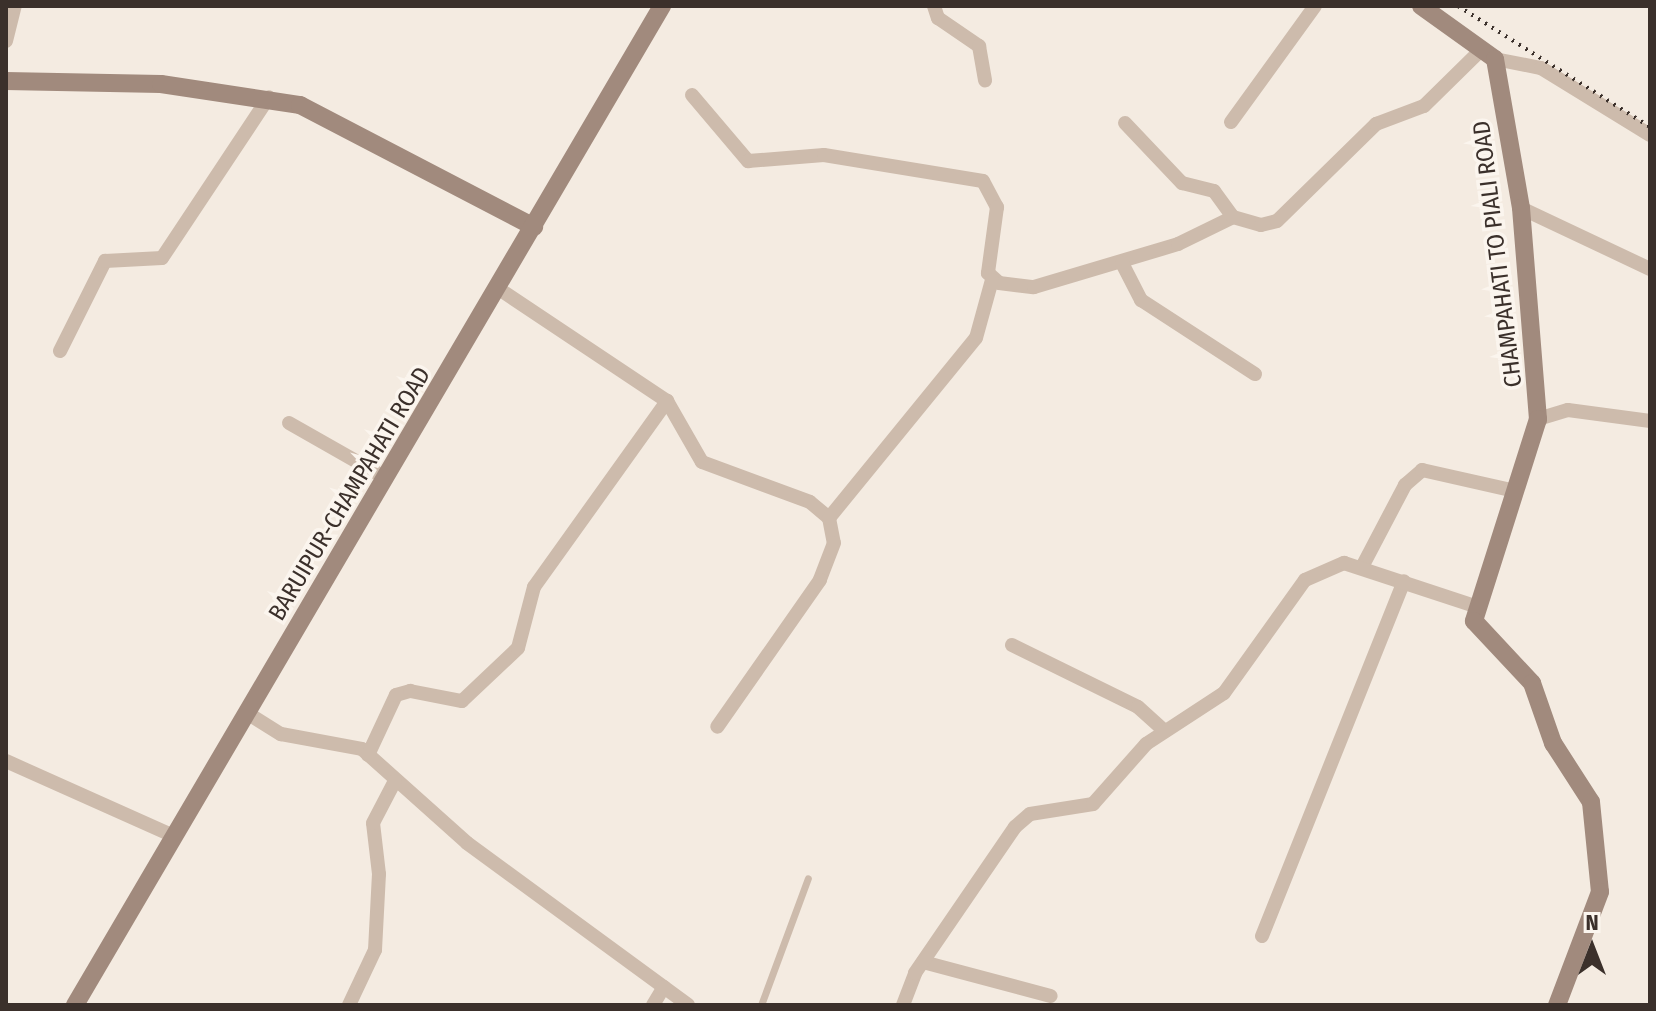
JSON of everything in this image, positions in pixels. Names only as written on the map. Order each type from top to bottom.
[{"type":"main road","name":"BARUIPUR-CHAMPAHATI ROAD","points":[[75,1005],[499,289],[662,6]]},
{"type":"main road","points":[[1421,6],[1488,54]]},
{"type":"main road","name":"CHAMPAHATI TO PIALI ROAD","points":[[1475,606],[1538,419],[1521,208],[1488,54]]},
{"type":"main road","points":[[6,81],[135,83],[269,97],[344,122],[534,227]]},
{"type":"main road","points":[[1475,606],[1483,636],[1532,683],[1553,743],[1591,802],[1600,892],[1557,1005]]},
{"type":"street","points":[[6,41],[15,6]]},
{"type":"street","points":[[934,6],[938,18],[979,46],[985,80]]},
{"type":"street","points":[[1231,122],[1315,6]]},
{"type":"street","points":[[1125,123],[1182,183],[1214,191],[1233,217],[1261,225],[1277,221],[1376,124],[1424,106],[1488,54],[1541,68],[1650,135]]},
{"type":"street","points":[[692,95],[748,161],[824,155],[983,181],[997,207],[987,265],[992,280],[976,338],[829,518]]},
{"type":"street","points":[[60,351],[105,261],[162,258],[269,97]]},
{"type":"street","points":[[1521,208],[1650,269]]},
{"type":"street","points":[[992,280],[1055,285],[1122,263],[1233,217]]},
{"type":"street","points":[[1122,263],[1141,300],[1255,374]]},
{"type":"street","points":[[499,289],[667,401],[702,462],[810,502],[829,518],[834,543],[820,580],[717,727]]},
{"type":"street","points":[[368,755],[396,695],[410,691],[462,701],[518,648],[539,578],[667,401]]},
{"type":"street","points":[[1538,419],[1568,410],[1650,421]]},
{"type":"street","points":[[289,423],[386,478]]},
{"type":"street","points":[[1362,567],[1405,485],[1422,470],[1515,491]]},
{"type":"street","points":[[903,1005],[923,962],[1024,818],[1093,804],[1124,765],[1165,731],[1224,693],[1305,580],[1330,565],[1362,567],[1475,606]]},
{"type":"street","points":[[1262,936],[1404,581]]},
{"type":"street","points":[[1012,645],[1138,707],[1165,731]]},
{"type":"street","points":[[247,713],[281,734],[352,744],[395,781],[688,1005]]},
{"type":"street","points":[[6,761],[174,836]]},
{"type":"street","points":[[349,1005],[375,950],[379,874],[373,823],[395,781]]},
{"type":"street","points":[[923,962],[1051,996]]},
{"type":"street","points":[[653,1005],[664,987]]},
{"type":"lane","points":[[761,1005],[808,878]]},
{"type":"railway","points":[[1458,6],[1650,127]]}]
